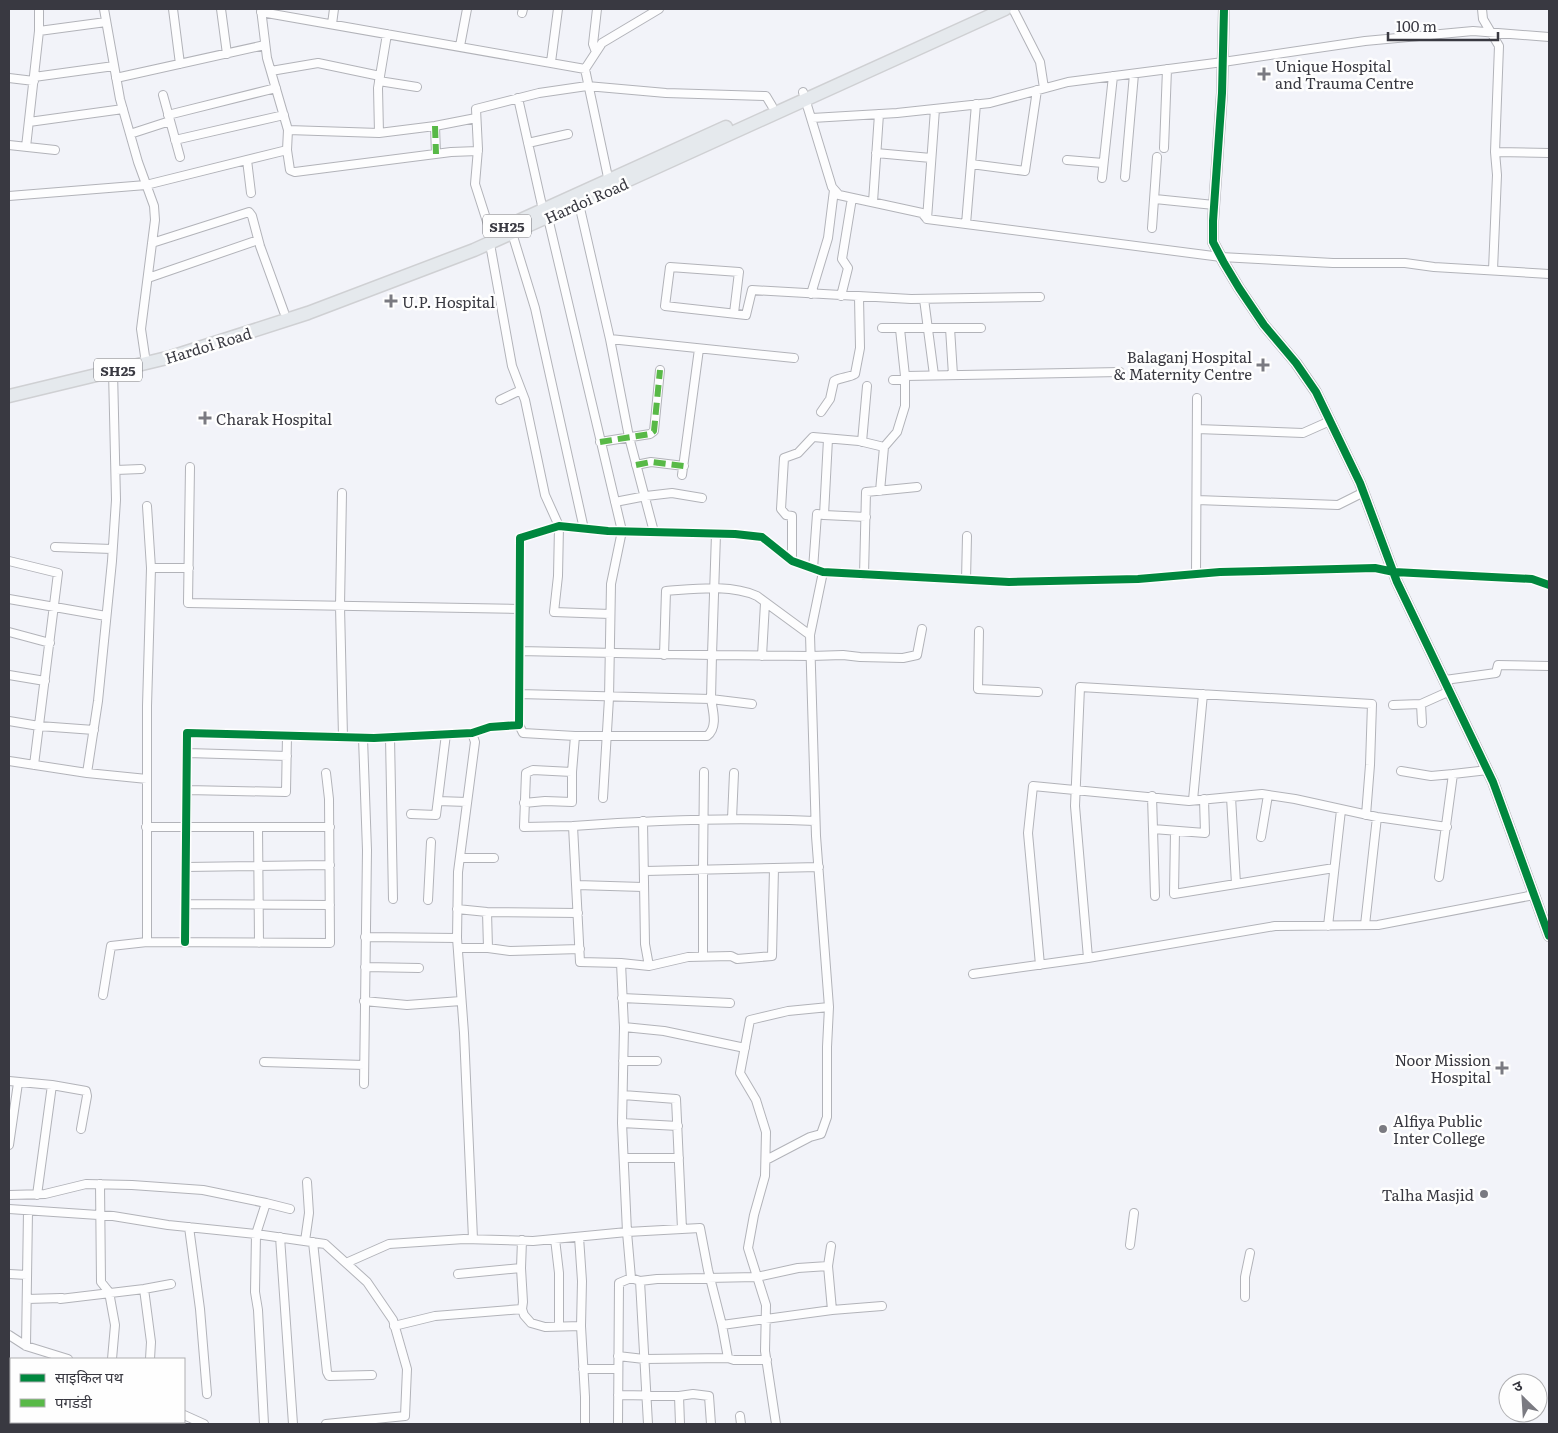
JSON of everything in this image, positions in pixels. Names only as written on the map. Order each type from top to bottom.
[{"type":"main road","name":"Hardoi Road","points":[[9,387],[145,359],[171,358],[308,313],[490,239],[546,214],[772,106],[805,96],[986,9]]},
{"type":"main road","name":"Hardoi Road","points":[[9,396],[113,371],[170,349],[284,312],[463,246],[512,234],[546,214],[579,204],[610,184],[1005,9]]},
{"type":"street","points":[[104,9],[123,108],[154,206],[155,220],[141,329],[145,359]]},
{"type":"street","points":[[173,9],[180,64]]},
{"type":"street","points":[[220,9],[227,54]]},
{"type":"street","points":[[332,24],[334,9]]},
{"type":"street","points":[[460,46],[467,9]]},
{"type":"street","points":[[551,62],[558,9]]},
{"type":"street","points":[[596,52],[593,44],[597,9]]},
{"type":"street","points":[[610,184],[587,86],[585,69],[602,43],[659,9]]},
{"type":"street","points":[[971,164],[1025,171],[1041,89],[1040,62],[1013,9]]},
{"type":"street","points":[[1224,9],[1223,62],[1213,242],[1238,288],[1316,392],[1364,492],[1394,572],[1488,770],[1549,936]]},
{"type":"street","points":[[1482,9],[1483,19],[1499,46],[1496,152],[1498,175],[1493,270]]},
{"type":"street","points":[[478,151],[436,154],[295,172],[290,170],[287,150],[288,130],[265,45],[261,10],[291,13],[332,24],[585,69]]},
{"type":"street","points":[[26,147],[39,31],[39,11]]},
{"type":"street","points":[[39,31],[106,22]]},
{"type":"street","points":[[812,118],[880,114],[976,104],[1068,82],[1223,62],[1370,40],[1472,31],[1549,37]]},
{"type":"street","points":[[379,133],[379,78],[387,34]]},
{"type":"street","points":[[116,78],[265,45]]},
{"type":"street","points":[[271,71],[318,63],[417,87]]},
{"type":"street","points":[[9,78],[34,79],[114,66]]},
{"type":"street","points":[[1164,148],[1167,69]]},
{"type":"street","points":[[1125,177],[1134,74]]},
{"type":"street","points":[[1102,178],[1113,76]]},
{"type":"street","points":[[610,614],[554,612],[558,576],[559,526],[544,495],[525,400],[512,366],[490,239],[475,184],[478,151],[476,109],[539,93],[587,86],[666,93],[766,96],[772,106]]},
{"type":"street","points":[[130,134],[169,118],[276,88]]},
{"type":"street","points":[[163,95],[180,157]]},
{"type":"street","points":[[805,96],[832,188],[839,195],[922,213],[927,219],[1221,257],[1333,263],[1405,263],[1434,267],[1549,274]]},
{"type":"street","points":[[518,98],[622,531],[611,584],[609,698],[603,798]]},
{"type":"street","points":[[966,224],[976,104]]},
{"type":"street","points":[[29,122],[123,108]]},
{"type":"street","points":[[927,219],[935,109]]},
{"type":"street","points":[[873,202],[880,114]]},
{"type":"street","points":[[175,140],[284,115]]},
{"type":"street","points":[[288,130],[379,133],[435,126],[476,118]]},
{"type":"street","points":[[435,126],[436,154]]},
{"type":"street","points":[[528,143],[568,134]]},
{"type":"street","points":[[9,145],[55,150]]},
{"type":"street","points":[[9,196],[146,185],[287,150]]},
{"type":"street","points":[[1496,152],[1549,152]]},
{"type":"street","points":[[876,153],[931,158]]},
{"type":"street","points":[[1152,228],[1157,157]]},
{"type":"street","points":[[247,160],[251,193]]},
{"type":"street","points":[[1067,160],[1103,163]]},
{"type":"street","points":[[811,294],[828,238],[834,190]]},
{"type":"street","points":[[841,296],[848,268],[842,259],[852,198]]},
{"type":"street","points":[[1155,199],[1214,205]]},
{"type":"street","points":[[579,204],[610,339],[629,437],[654,532]]},
{"type":"street","points":[[152,243],[249,212],[252,216],[258,240],[284,312]]},
{"type":"street","points":[[512,234],[535,308],[584,529]]},
{"type":"street","points":[[148,278],[258,240]]},
{"type":"street","points":[[734,313],[739,272],[670,267],[664,306],[746,315],[752,290],[924,299],[1040,297]]},
{"type":"street","points":[[821,412],[830,399],[834,381],[840,378],[849,378],[855,374],[860,348],[859,297]]},
{"type":"street","points":[[924,299],[934,376]]},
{"type":"street","points":[[882,328],[981,328]]},
{"type":"street","points":[[950,328],[953,375]]},
{"type":"street","points":[[880,491],[884,447],[897,432],[904,406],[905,378],[900,329]]},
{"type":"street","points":[[610,339],[794,358]]},
{"type":"street","points":[[682,476],[699,349]]},
{"type":"street","points":[[600,442],[654,432],[660,370]]},
{"type":"street","points":[[86,773],[94,730],[116,500],[113,371]]},
{"type":"street","points":[[893,380],[953,375],[1120,372]]},
{"type":"street","points":[[862,442],[868,386]]},
{"type":"street","points":[[500,400],[521,390]]},
{"type":"street","points":[[1196,574],[1197,398]]},
{"type":"street","points":[[1197,429],[1303,433],[1330,421]]},
{"type":"street","points":[[792,562],[792,516],[786,515],[781,509],[784,458],[798,453],[813,437],[862,442],[884,447]]},
{"type":"street","points":[[824,515],[828,438]]},
{"type":"street","points":[[636,465],[651,462],[684,466]]},
{"type":"street","points":[[190,467],[188,603],[520,610]]},
{"type":"street","points":[[116,470],[141,469]]},
{"type":"street","points":[[864,574],[866,492],[917,487]]},
{"type":"street","points":[[1197,500],[1338,505],[1364,492]]},
{"type":"street","points":[[342,493],[340,606],[343,737]]},
{"type":"street","points":[[615,502],[672,493],[702,498]]},
{"type":"street","points":[[147,506],[151,568],[146,779],[147,942]]},
{"type":"street","points":[[813,569],[816,514],[866,517]]},
{"type":"street","points":[[716,534],[711,699],[714,715],[713,728],[710,734],[690,738],[575,736],[523,732],[519,725],[520,538],[559,526],[584,529],[716,534],[762,537],[792,562],[823,572],[1009,582],[1138,579],[1196,574],[1375,568],[1394,572],[1532,579],[1549,585]]},
{"type":"street","points":[[966,580],[967,536]]},
{"type":"street","points":[[55,548],[112,549]]},
{"type":"street","points":[[9,561],[58,573],[34,765]]},
{"type":"street","points":[[151,568],[189,568]]},
{"type":"street","points":[[766,1160],[810,1137],[821,1134],[827,1117],[826,1076],[830,1007],[815,821],[810,656],[810,635],[823,572]]},
{"type":"street","points":[[664,655],[666,591],[714,589],[748,592],[757,596],[810,635]]},
{"type":"street","points":[[9,598],[54,608],[106,616]]},
{"type":"street","points":[[762,656],[765,603]]},
{"type":"street","points":[[519,652],[762,656],[843,655],[903,658],[917,655],[922,629]]},
{"type":"street","points":[[978,631],[978,689],[1038,692]]},
{"type":"street","points":[[9,632],[50,643]]},
{"type":"street","points":[[1445,680],[1496,673],[1498,665],[1549,666]]},
{"type":"street","points":[[9,675],[44,681]]},
{"type":"street","points":[[1088,958],[1079,859],[1076,790],[1080,687],[1372,704],[1366,815]]},
{"type":"street","points":[[1393,705],[1421,704],[1450,691]]},
{"type":"street","points":[[519,694],[609,698],[711,699],[752,704]]},
{"type":"street","points":[[1193,800],[1203,694]]},
{"type":"street","points":[[1421,704],[1422,723]]},
{"type":"street","points":[[9,721],[39,726],[94,730]]},
{"type":"street","points":[[185,942],[187,733],[364,738],[472,733],[490,727],[519,725]]},
{"type":"street","points":[[472,733],[475,742],[460,858],[457,938],[473,1239]]},
{"type":"street","points":[[411,814],[436,815],[446,734]]},
{"type":"street","points":[[186,790],[286,792],[287,736]]},
{"type":"street","points":[[524,803],[546,801],[572,802],[575,736]]},
{"type":"street","points":[[390,737],[393,899]]},
{"type":"street","points":[[364,738],[367,850],[364,1084]]},
{"type":"street","points":[[187,753],[287,756]]},
{"type":"street","points":[[9,761],[86,773],[146,779]]},
{"type":"street","points":[[572,772],[534,770],[526,773],[524,827],[704,819],[815,821]]},
{"type":"street","points":[[1401,771],[1431,776],[1488,770]]},
{"type":"street","points":[[103,995],[110,946],[147,942],[330,943],[330,827],[326,772]]},
{"type":"street","points":[[703,956],[704,772]]},
{"type":"street","points":[[732,819],[734,773]]},
{"type":"street","points":[[1439,877],[1453,774]]},
{"type":"street","points":[[1040,965],[1028,833],[1033,786],[1193,800],[1268,795],[1377,817],[1447,827]]},
{"type":"street","points":[[1262,837],[1268,795]]},
{"type":"street","points":[[1152,796],[1155,896]]},
{"type":"street","points":[[1231,797],[1236,884]]},
{"type":"street","points":[[1153,829],[1205,834],[1204,799]]},
{"type":"street","points":[[438,801],[467,802]]},
{"type":"street","points":[[1328,926],[1341,810]]},
{"type":"street","points":[[1365,925],[1377,817]]},
{"type":"street","points":[[643,821],[645,944],[649,966]]},
{"type":"street","points":[[573,826],[580,962],[649,966],[688,957],[731,956],[737,958],[772,956],[774,868]]},
{"type":"street","points":[[146,827],[330,827]]},
{"type":"street","points":[[258,827],[259,943]]},
{"type":"street","points":[[1175,831],[1174,894],[1334,868]]},
{"type":"street","points":[[428,900],[431,842]]},
{"type":"street","points":[[460,858],[494,858]]},
{"type":"street","points":[[186,866],[330,865]]},
{"type":"street","points":[[645,871],[819,867]]},
{"type":"street","points":[[577,885],[644,887]]},
{"type":"street","points":[[973,974],[1088,958],[1276,926],[1378,925],[1534,895]]},
{"type":"street","points":[[186,904],[330,905]]},
{"type":"street","points":[[457,909],[486,912],[578,913]]},
{"type":"street","points":[[486,912],[488,948]]},
{"type":"street","points":[[365,937],[457,938]]},
{"type":"street","points":[[458,948],[488,948],[510,951],[580,949]]},
{"type":"street","points":[[621,963],[624,1027],[622,1123],[631,1278]]},
{"type":"street","points":[[365,967],[419,968]]},
{"type":"street","points":[[622,998],[730,1003]]},
{"type":"street","points":[[364,1001],[407,1005],[461,1001]]},
{"type":"street","points":[[776,1424],[766,1360],[766,1305],[748,1248],[754,1215],[765,1176],[766,1132],[756,1100],[740,1073],[750,1020],[788,1011],[830,1007]]},
{"type":"street","points":[[624,1027],[664,1031],[745,1048]]},
{"type":"street","points":[[623,1061],[657,1061]]},
{"type":"street","points":[[264,1062],[364,1065]]},
{"type":"street","points":[[9,1082],[52,1085],[86,1092],[81,1129]]},
{"type":"street","points":[[9,1146],[18,1083]]},
{"type":"street","points":[[37,1195],[52,1085]]},
{"type":"street","points":[[622,1095],[676,1099],[682,1229]]},
{"type":"street","points":[[622,1123],[678,1126]]},
{"type":"street","points":[[624,1158],[679,1158]]},
{"type":"street","points":[[307,1182],[309,1241],[327,1372],[329,1376],[372,1375]]},
{"type":"street","points":[[9,1195],[37,1195],[86,1184],[100,1184],[203,1190],[290,1208]]},
{"type":"street","points":[[100,1184],[101,1282],[109,1292],[115,1325],[112,1358]]},
{"type":"street","points":[[264,1424],[258,1310],[255,1292],[256,1234],[266,1203]]},
{"type":"street","points":[[9,1209],[101,1215],[325,1244],[366,1282],[393,1320],[407,1369],[407,1420],[326,1424]]},
{"type":"street","points":[[26,1346],[28,1210]]},
{"type":"street","points":[[1130,1245],[1134,1213]]},
{"type":"street","points":[[189,1227],[200,1309],[207,1394]]},
{"type":"street","points":[[346,1263],[389,1244],[473,1239],[555,1239],[627,1232],[700,1228],[728,1358]]},
{"type":"street","points":[[280,1237],[294,1424]]},
{"type":"street","points":[[579,1237],[582,1281],[580,1326],[585,1424]]},
{"type":"street","points":[[555,1239],[559,1273],[559,1326]]},
{"type":"street","points":[[522,1240],[522,1309],[524,1315],[531,1323],[545,1327],[574,1328],[580,1326]]},
{"type":"street","points":[[831,1246],[828,1266],[832,1310]]},
{"type":"street","points":[[1245,1297],[1245,1277],[1250,1253]]},
{"type":"street","points":[[618,1424],[619,1283],[631,1278],[640,1281],[757,1277],[798,1268],[828,1266]]},
{"type":"street","points":[[458,1274],[521,1268]]},
{"type":"street","points":[[9,1274],[27,1275]]},
{"type":"street","points":[[640,1281],[648,1424]]},
{"type":"street","points":[[26,1299],[60,1299],[171,1284]]},
{"type":"street","points":[[144,1289],[151,1342],[150,1358]]},
{"type":"street","points":[[722,1325],[832,1310],[882,1306]]},
{"type":"street","points":[[394,1326],[435,1316],[522,1309]]},
{"type":"street","points":[[9,1335],[26,1346],[61,1358]]},
{"type":"street","points":[[618,1356],[644,1359],[728,1358],[734,1360],[766,1360]]},
{"type":"street","points":[[583,1369],[618,1369]]},
{"type":"street","points":[[618,1395],[679,1396],[693,1394],[709,1396],[711,1424]]},
{"type":"street","points":[[679,1396],[680,1424]]},
{"type":"street","points":[[185,1415],[204,1424]]},
{"type":"marked path","points":[[435,126],[436,154]]},
{"type":"marked path","points":[[600,442],[650,434],[654,431],[660,370]]},
{"type":"marked path","points":[[636,465],[651,462],[684,466]]},
{"type":"cycle path","points":[[1224,9],[1222,93],[1213,242],[1239,288],[1264,325],[1296,363],[1316,392],[1360,483],[1397,582],[1493,782],[1549,936]]},
{"type":"cycle path","points":[[185,942],[187,733],[374,738],[472,733],[490,727],[519,725],[520,538],[559,526],[608,531],[735,534],[762,537],[792,561],[823,572],[1009,582],[1138,579],[1220,572],[1375,568],[1394,572],[1532,579],[1549,585]]},
{"type":"place","name":"Unique Hospital and Trauma Centre","points":[[1264,74]]},
{"type":"place","name":"U.P. Hospital","points":[[391,301]]},
{"type":"place","name":"Balaganj Hospital & Maternity Centre","points":[[1263,365]]},
{"type":"place","name":"Charak Hospital","points":[[205,418]]},
{"type":"place","name":"Noor Mission Hospital","points":[[1502,1068]]},
{"type":"place","name":"Alfiya Public Inter College","points":[[1383,1129]]},
{"type":"place","name":"Talha Masjid","points":[[1484,1194]]}]
